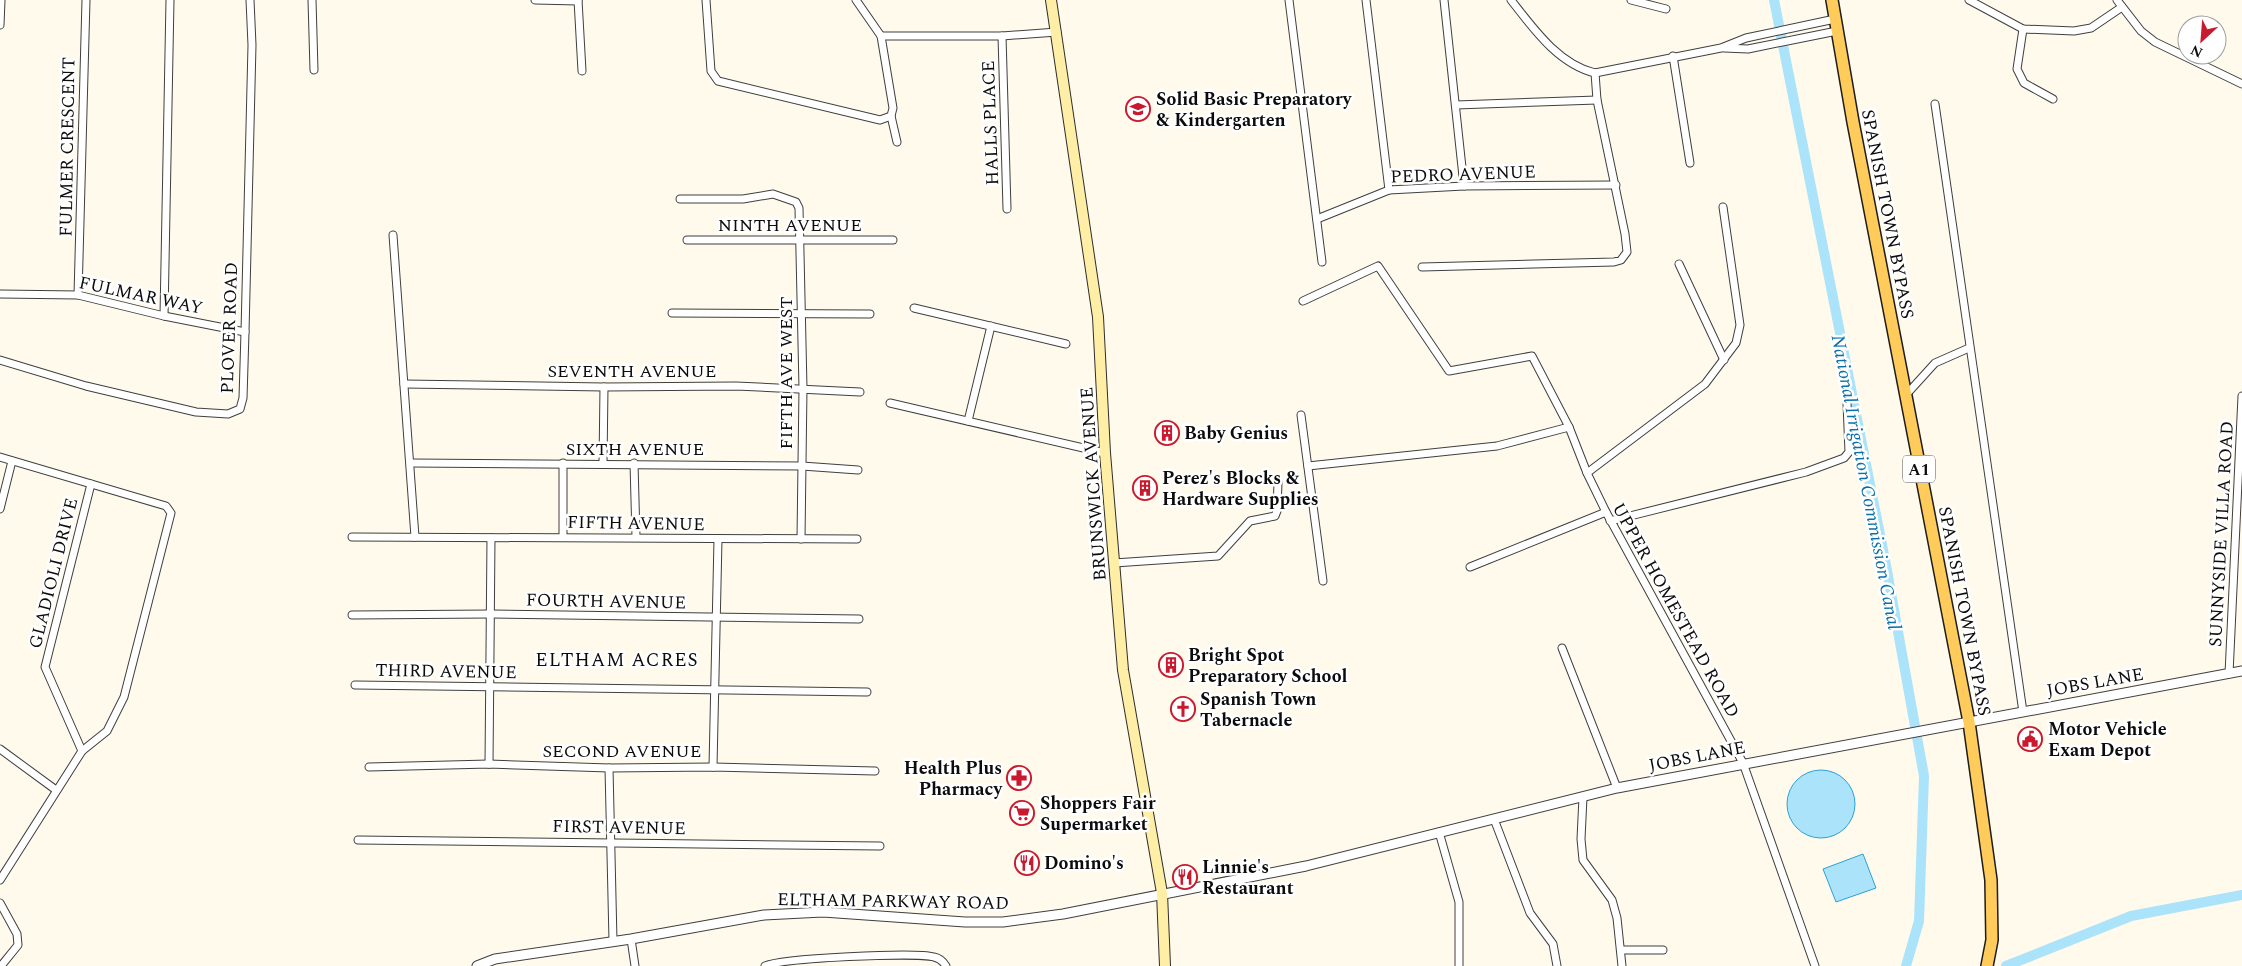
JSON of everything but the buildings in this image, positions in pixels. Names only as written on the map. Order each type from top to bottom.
[{"type":"main road","name":"BRUNSWICK AVENUE","points":[[1051,0],[1098,317],[1105,454],[1123,670],[1162,893],[1165,966]]},
{"type":"main road","name":"SPANISH TOWN BYPASS","points":[[1832,0],[1905,396],[1969,722],[1991,880],[1992,940],[1987,966]]},
{"type":"street","points":[[0,25],[1,0]]},
{"type":"street","name":"FULMER CRESCENT","points":[[78,295],[86,0]]},
{"type":"street","points":[[164,316],[170,0]]},
{"type":"street","name":"PLOVER ROAD","points":[[0,360],[86,386],[196,412],[228,414],[240,409],[243,398],[252,55],[250,0]]},
{"type":"street","points":[[312,0],[314,70]]},
{"type":"street","points":[[536,0],[578,0],[582,71]]},
{"type":"street","points":[[706,0],[711,71],[718,81],[880,120],[891,116]]},
{"type":"street","points":[[856,0],[881,36],[893,108],[891,116],[897,142]]},
{"type":"street","points":[[1366,0],[1389,190]]},
{"type":"street","points":[[1444,0],[1464,186]]},
{"type":"street","points":[[1510,0],[1537,33],[1559,54],[1580,69],[1595,73],[1721,48],[1773,32],[1835,19]]},
{"type":"street","points":[[1631,0],[1666,9]]},
{"type":"street","points":[[1969,0],[2023,29],[2074,31],[2091,28],[2122,7]]},
{"type":"street","points":[[2117,0],[2141,31],[2155,42],[2242,84]]},
{"type":"street","points":[[1291,1],[1322,262]]},
{"type":"street","points":[[2023,29],[2017,69],[2024,83],[2053,99]]},
{"type":"street","points":[[1721,48],[1748,49],[1837,31]]},
{"type":"street","points":[[881,36],[1002,36],[1057,32]]},
{"type":"street","name":"HALLS PLACE","points":[[1002,36],[1008,209]]},
{"type":"street","points":[[1673,56],[1690,163]]},
{"type":"street","points":[[1422,267],[1614,262],[1621,260],[1627,252],[1616,185],[1597,100],[1595,73]]},
{"type":"street","points":[[1456,104],[1597,100]]},
{"type":"street","points":[[1935,104],[1968,348],[2023,712]]},
{"type":"street","name":"PEDRO AVENUE","points":[[1317,219],[1389,190],[1464,186],[1616,185]]},
{"type":"street","name":"FIFTH AVE WEST","points":[[680,199],[743,198],[773,194],[796,202],[800,208],[803,388],[801,539]]},
{"type":"street","points":[[1587,473],[1705,384],[1736,343],[1740,325],[1722,207]]},
{"type":"street","points":[[393,235],[415,536]]},
{"type":"street","name":"NINTH AVENUE","points":[[687,240],[892,240]]},
{"type":"street","points":[[1679,264],[1724,360]]},
{"type":"street","name":"UPPER HOMESTEAD ROAD","points":[[1304,301],[1378,266],[1449,371],[1532,356],[1569,427],[1587,473],[1610,521],[1743,763],[1815,966]]},
{"type":"street","name":"FULMAR WAY","points":[[0,294],[78,295],[164,316],[245,332]]},
{"type":"street","points":[[914,308],[1066,344]]},
{"type":"street","points":[[672,313],[870,314]]},
{"type":"street","points":[[968,421],[991,326]]},
{"type":"street","points":[[1905,396],[1935,363],[1968,348]]},
{"type":"street","name":"SEVENTH AVENUE","points":[[404,384],[803,388],[860,392]]},
{"type":"street","points":[[602,464],[604,387]]},
{"type":"street","name":"SUNNYSIDE VILLA ROAD","points":[[2229,674],[2238,590],[2242,396]]},
{"type":"street","points":[[890,402],[1105,454]]},
{"type":"street","points":[[1610,521],[1806,472],[1844,458],[1848,452],[1846,403]]},
{"type":"street","points":[[1301,416],[1323,581]]},
{"type":"street","points":[[1308,466],[1497,446],[1569,427]]},
{"type":"street","points":[[0,457],[169,509],[171,513],[124,697],[107,731],[82,751],[0,880]]},
{"type":"street","points":[[0,509],[12,461]]},
{"type":"street","name":"SIXTH AVENUE","points":[[411,463],[634,463],[802,466],[858,470]]},
{"type":"street","points":[[562,463],[562,537]]},
{"type":"street","points":[[634,463],[636,537]]},
{"type":"street","points":[[1114,563],[1218,556],[1250,521],[1275,516],[1278,512],[1278,482]]},
{"type":"street","name":"GLADIOLI DRIVE","points":[[82,751],[45,667],[91,484]]},
{"type":"street","points":[[1470,567],[1606,512]]},
{"type":"street","name":"FIFTH AVENUE","points":[[352,537],[857,539]]},
{"type":"street","points":[[489,764],[490,538]]},
{"type":"street","points":[[712,767],[714,618],[718,539]]},
{"type":"street","name":"FOURTH AVENUE","points":[[352,615],[491,614],[859,619]]},
{"type":"street","points":[[1562,648],[1617,788]]},
{"type":"street","name":"JOBS LANE","points":[[1162,893],[1306,866],[1617,788],[2242,671]]},
{"type":"street","name":"THIRD AVENUE","points":[[355,685],[867,692]]},
{"type":"street","points":[[0,749],[56,790]]},
{"type":"street","name":"SECOND AVENUE","points":[[369,767],[489,764],[609,768],[712,767],[876,771]]},
{"type":"street","points":[[609,768],[610,908],[613,941]]},
{"type":"street","points":[[1584,796],[1581,839],[1583,860],[1612,900],[1622,966]]},
{"type":"street","points":[[1494,819],[1530,913],[1553,944],[1557,966]]},
{"type":"street","points":[[1439,832],[1458,902],[1459,966]]},
{"type":"street","name":"FIRST AVENUE","points":[[358,840],[611,841],[880,846]]},
{"type":"street","name":"ELTHAM PARKWAY ROAD","points":[[477,966],[496,959],[631,939],[764,915],[823,912],[965,922],[1003,922],[1063,914],[1162,893]]},
{"type":"street","points":[[0,903],[17,934],[18,944],[1,966]]},
{"type":"street","points":[[631,939],[635,966]]},
{"type":"street","points":[[1621,950],[1663,950]]},
{"type":"street","points":[[765,966],[791,960],[907,956],[933,956],[942,961],[946,966]]},
{"type":"water","points":[[1821,770],[1834,773],[1845,780],[1852,791],[1855,804],[1852,817],[1845,828],[1834,835],[1821,838],[1808,835],[1797,828],[1790,817],[1787,804],[1790,791],[1797,780],[1808,773]]},
{"type":"water","points":[[1863,854],[1876,888],[1836,902],[1823,869]]},
{"type":"waterway","name":"National Irrigation Commission Canal","points":[[1774,0],[1886,565],[1924,776],[1919,921],[1906,966]]},
{"type":"waterway","points":[[2006,966],[2131,916],[2242,895]]},
{"type":"place","name":"Solid Basic Preparatory & Kindergarten","points":[[1138,109]]},
{"type":"place","name":"Baby Genius","points":[[1167,433]]},
{"type":"place","name":"Perez's Blocks & Hardware Supplies","points":[[1145,488]]},
{"type":"place","name":"Bright Spot Preparatory School","points":[[1171,665]]},
{"type":"place","name":"Spanish Town Tabernacle","points":[[1183,709]]},
{"type":"place","name":"Motor Vehicle Exam Depot","points":[[2030,739]]},
{"type":"place","name":"Health Plus Pharmacy","points":[[1019,778]]},
{"type":"place","name":"Shoppers Fair Supermarket","points":[[1022,813]]},
{"type":"place","name":"Domino's","points":[[1027,863]]},
{"type":"place","name":"Linnie's Restaurant","points":[[1185,877]]},
{"type":"district","name":"ELTHAM ACRES","points":[[617,659]]}]
